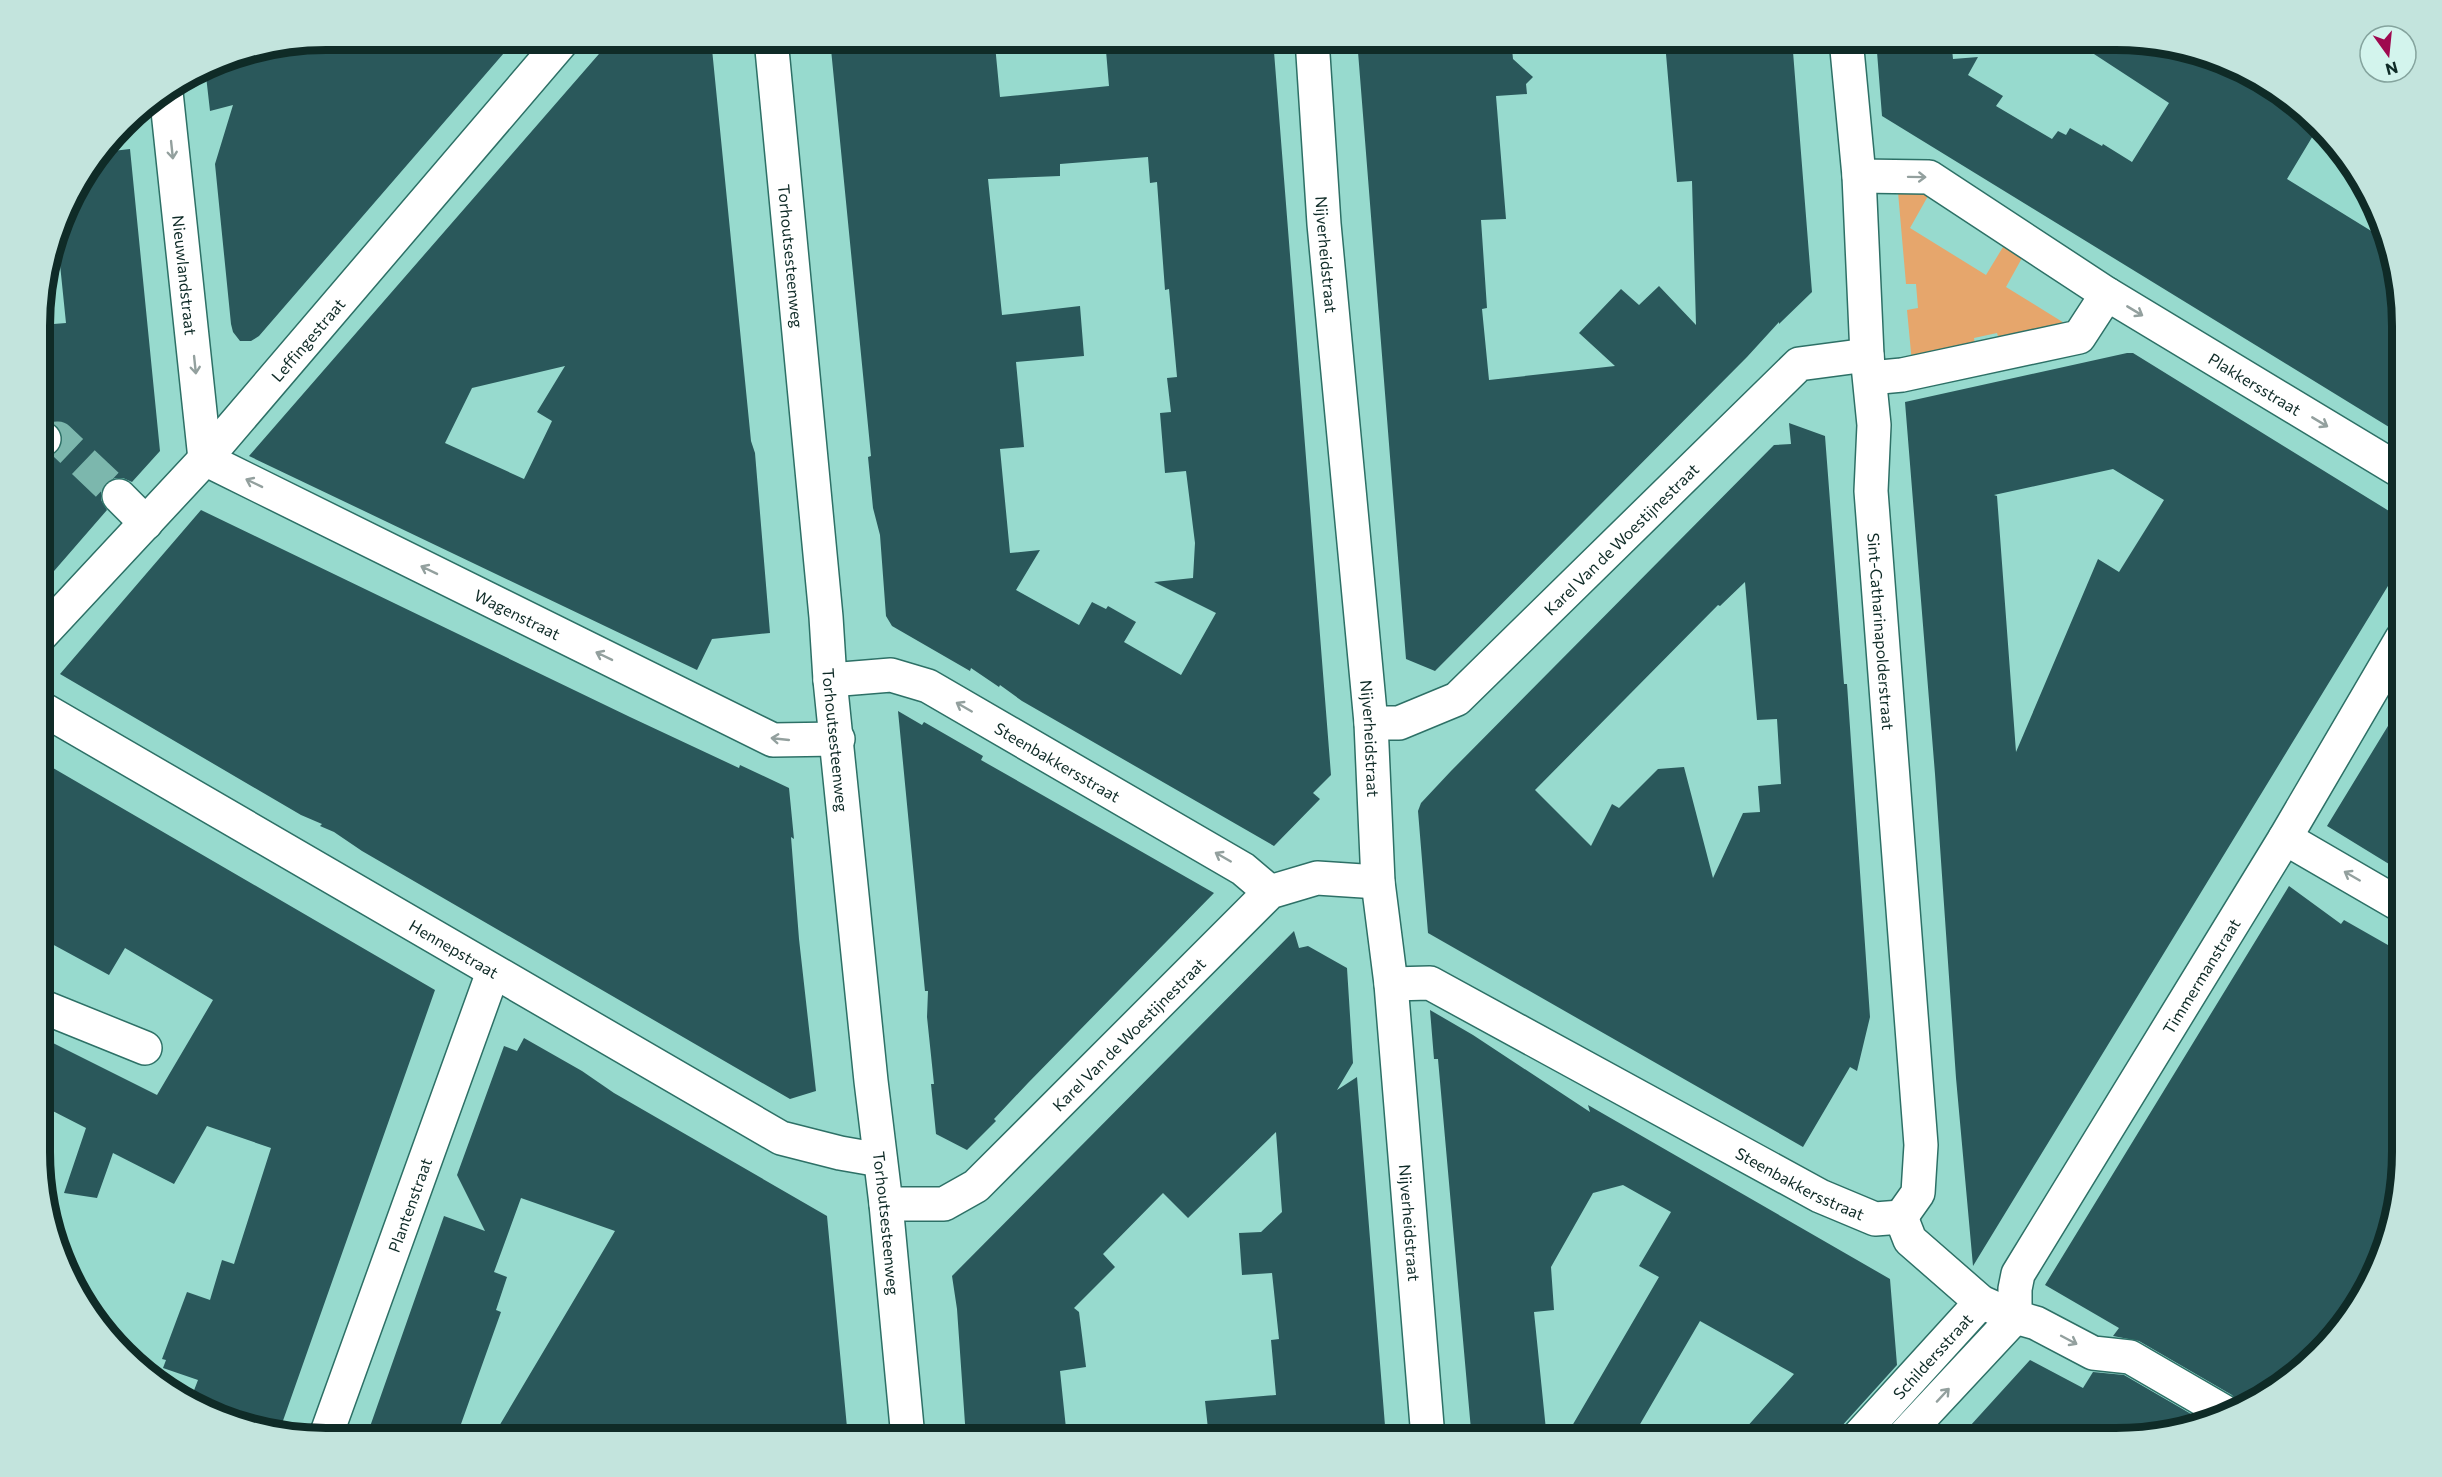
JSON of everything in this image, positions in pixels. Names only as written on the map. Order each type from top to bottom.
[{"type":"street","name":"Leffingestraat","points":[[50,625],[205,459],[555,50]]},
{"type":"street","name":"Torhoutsesteenweg","points":[[772,50],[830,680],[838,739],[871,1081],[886,1204],[907,1428]]},
{"type":"street","name":"Nijverheidstraat","points":[[1313,50],[1324,224],[1371,723],[1378,882],[1391,984],[1427,1428]]},
{"type":"street","name":"Sint-Catharinapolderstraat","points":[[1847,50],[1859,176],[1874,426],[1871,492],[1921,1145],[1918,1193],[1901,1217]]},
{"type":"street","name":"Nieuwlandstraat","points":[[167,99],[205,459]]},
{"type":"street","name":"Plakkersstraat","points":[[1859,176],[1929,177],[2107,294],[2392,466]]},
{"type":"street","points":[[1869,366],[1902,375],[2079,337],[2107,294]]},
{"type":"street","name":"Karel Van de Woestijnestraat","points":[[1371,723],[1399,723],[1457,699],[1799,364],[1869,366]]},
{"type":"street","name":"Wagenstraat","points":[[205,459],[773,740],[838,739]]},
{"type":"street","points":[[119,496],[146,523]]},
{"type":"street","name":"Timmermanstraat","points":[[2015,1317],[2015,1289],[2018,1274],[2286,838],[2392,655]]},
{"type":"street","name":"Steenbakkersstraat","points":[[830,680],[891,675],[928,686],[1243,868],[1270,892]]},
{"type":"street","name":"Hennepstraat","points":[[50,713],[781,1138],[840,1153],[880,1160]]},
{"type":"street","points":[[2286,838],[2392,900]]},
{"type":"street","name":"Karel Van de Woestijnestraat","points":[[886,1204],[944,1204],[976,1186],[1270,892],[1317,878],[1378,882]]},
{"type":"street","name":"Plantenstraat","points":[[329,1428],[493,972]]},
{"type":"street","name":"Steenbakkersstraat","points":[[1391,984],[1430,983],[1820,1196],[1875,1219],[1901,1217]]},
{"type":"street","points":[[50,1010],[146,1048]]},
{"type":"street","points":[[1901,1217],[1911,1240],[1981,1302],[2015,1317],[2036,1323],[2093,1353],[2130,1357],[2218,1408]]},
{"type":"street","name":"Schildersstraat","points":[[1866,1428],[1981,1302]]},
{"type":"street","name":"Schildersstraat","points":[[1912,1428],[2015,1317]]},
{"type":"shaded area","points":[[1898,192],[1922,193],[1928,196],[1910,228],[1986,275],[2003,247],[2008,245],[2021,254],[2022,258],[2006,287],[2069,326],[2000,343],[1997,333],[1974,338],[1976,349],[1912,363],[1907,310],[1918,308],[1916,284],[1906,284]]},
{"type":"building","points":[[307,50],[506,50],[259,336],[251,341],[240,341],[233,332],[231,324],[215,164],[233,105],[210,111],[206,77],[237,64],[271,55]]},
{"type":"building","points":[[602,50],[712,50],[751,441],[755,453],[770,633],[712,639],[697,670],[249,456]],"holes":[[[565,366],[537,412],[552,421],[524,479],[445,443],[472,388]]]},
{"type":"building","points":[[831,50],[995,50],[1000,97],[1109,86],[1106,50],[1274,50],[1331,775],[1313,793],[1320,799],[1274,846],[1022,701],[971,668],[970,671],[892,626],[886,616],[880,535],[873,508],[868,457],[871,456]],"holes":[[[1148,157],[1150,183],[1157,182],[1165,290],[1169,289],[1177,377],[1167,378],[1171,412],[1160,413],[1165,473],[1186,471],[1195,543],[1193,578],[1154,582],[1216,613],[1181,675],[1124,642],[1136,622],[1108,606],[1106,609],[1092,602],[1079,625],[1016,590],[1040,550],[1010,553],[1000,449],[1024,447],[1016,362],[1084,356],[1080,306],[1002,315],[988,179],[1060,176],[1060,164]]]},
{"type":"building","points":[[1358,50],[1512,50],[1513,59],[1533,77],[1526,84],[1527,94],[1496,96],[1506,219],[1481,220],[1487,308],[1482,309],[1489,380],[1615,366],[1579,333],[1621,289],[1639,305],[1659,286],[1696,325],[1692,181],[1677,182],[1666,54],[1704,50],[1793,50],[1812,292],[1779,324],[1779,322],[1435,671],[1406,659]]},
{"type":"building","points":[[1877,50],[1952,50],[1953,59],[1978,57],[1968,75],[2003,96],[1996,106],[2052,139],[2058,131],[2066,135],[2070,128],[2102,146],[2103,144],[2132,162],[2169,103],[2088,50],[2135,50],[2171,55],[2222,70],[2255,86],[2285,106],[2315,133],[2287,179],[2377,235],[2387,271],[2392,307],[2392,429],[1882,116]]},
{"type":"building","points":[[130,149],[160,451],[132,482],[123,478],[115,478],[105,483],[101,491],[101,500],[107,510],[50,576],[50,457],[58,452],[62,434],[57,425],[50,422],[50,324],[66,323],[59,254],[70,220],[86,187],[111,151]]},
{"type":"building","points":[[2133,353],[2392,513],[2392,579],[1973,1266],[1956,1078],[1935,774],[1905,402]],"holes":[[[2113,469],[2164,500],[2119,572],[2098,559],[2016,752],[1997,496],[1994,495]]]},
{"type":"building","points":[[1789,423],[1825,436],[1844,684],[1847,684],[1870,1017],[1857,1071],[1850,1067],[1803,1147],[1428,933],[1418,811],[1421,803],[1451,771],[1774,445],[1791,444]],"holes":[[[1745,582],[1757,720],[1777,719],[1781,784],[1758,786],[1760,812],[1743,813],[1713,878],[1684,767],[1658,769],[1619,808],[1612,804],[1591,846],[1535,790],[1718,605],[1720,606]]]},
{"type":"building","points":[[201,510],[630,717],[739,768],[740,765],[789,788],[799,939],[816,1091],[790,1099],[362,851],[334,832],[320,826],[322,824],[301,815],[60,674]]},
{"type":"building","points":[[898,711],[922,725],[924,722],[983,756],[981,760],[1214,893],[1028,1083],[994,1119],[996,1121],[967,1150],[936,1134],[931,1084],[934,1084],[927,1017],[928,991],[925,991]]},
{"type":"building","points":[[2392,719],[2392,866],[2327,826]]},
{"type":"building","points":[[50,766],[435,990],[282,1424],[237,1413],[212,1403],[213,1400],[193,1393],[198,1380],[163,1368],[166,1360],[162,1359],[187,1292],[210,1300],[222,1260],[234,1264],[271,1148],[207,1126],[174,1184],[113,1153],[97,1198],[64,1193],[86,1128],[50,1110],[50,1042],[157,1095],[213,1000],[125,948],[109,975],[50,943]]},
{"type":"building","points":[[2289,886],[2341,924],[2344,920],[2392,947],[2392,1170],[2387,1206],[2372,1257],[2356,1290],[2336,1320],[2312,1347],[2285,1371],[2236,1400],[2232,1395],[2139,1341],[2113,1336],[2119,1328],[2045,1285]]},
{"type":"building","points":[[1294,931],[1299,948],[1308,946],[1347,968],[1353,1063],[1337,1090],[1357,1077],[1385,1428],[1208,1428],[1205,1401],[1276,1395],[1271,1340],[1279,1339],[1272,1273],[1242,1275],[1239,1233],[1261,1232],[1282,1212],[1276,1132],[1188,1218],[1163,1193],[1103,1254],[1115,1267],[1074,1308],[1079,1312],[1086,1367],[1060,1371],[1066,1428],[965,1428],[957,1309],[952,1276]]},
{"type":"building","points":[[1430,1010],[1473,1035],[1590,1112],[1588,1105],[1890,1279],[1897,1365],[1840,1428],[1746,1428],[1794,1374],[1700,1321],[1638,1428],[1571,1428],[1659,1277],[1639,1266],[1671,1212],[1623,1185],[1593,1193],[1551,1267],[1554,1310],[1534,1312],[1546,1428],[1471,1428],[1438,1059],[1434,1059]]},
{"type":"building","points":[[524,1038],[582,1071],[614,1093],[827,1216],[847,1428],[498,1428],[615,1231],[521,1198],[494,1272],[507,1277],[496,1310],[501,1312],[460,1428],[370,1428],[444,1216],[485,1231],[457,1175],[504,1046],[517,1051]]},
{"type":"building","points":[[2030,1360],[2083,1388],[2093,1372],[2124,1375],[2195,1416],[2153,1425],[2117,1428],[1968,1428]]},
{"type":"tunnel","points":[[50,439],[58,438],[119,496]]}]
